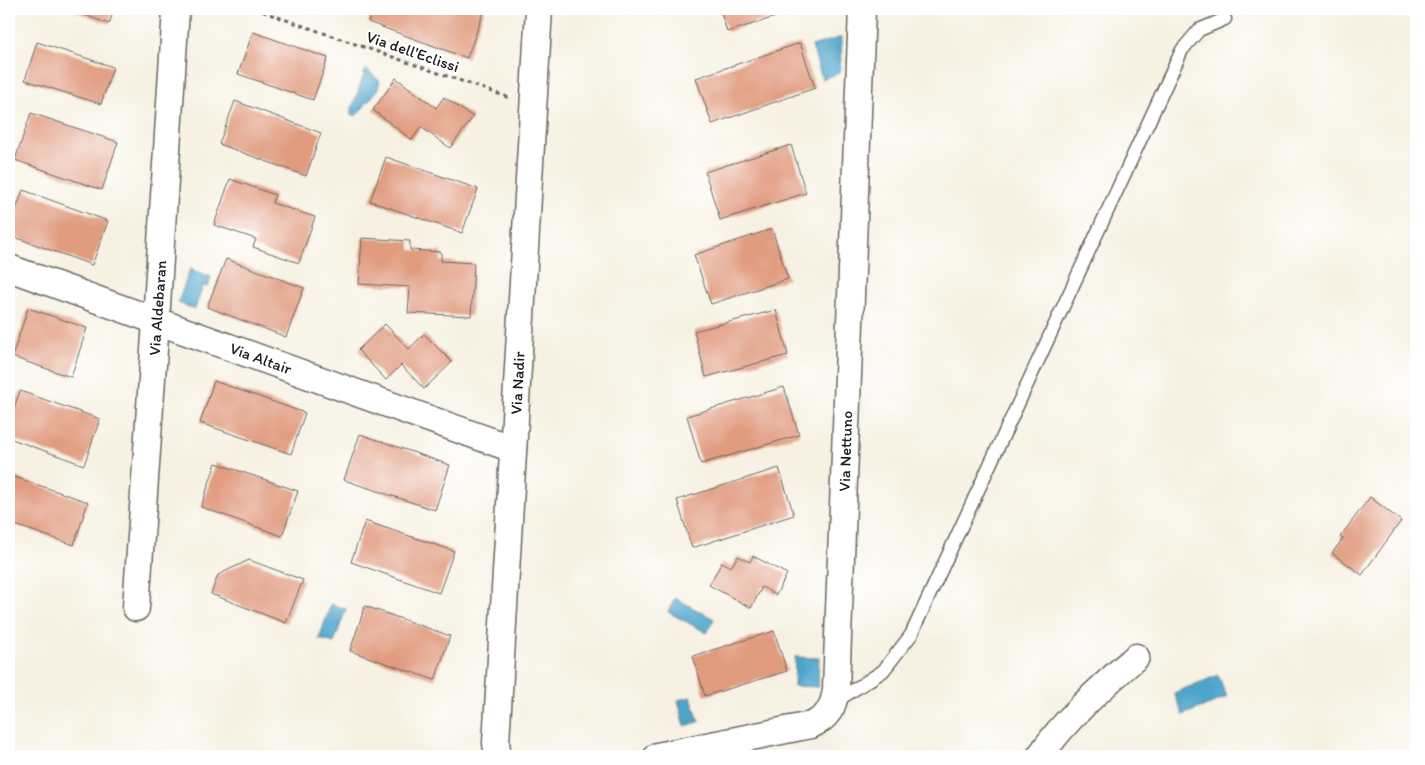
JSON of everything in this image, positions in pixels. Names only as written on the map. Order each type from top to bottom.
[{"type":"street","name":"Via Aldebaran","points":[[136,608],[176,9]]},
{"type":"street","name":"Via Nadir","points":[[498,756],[496,743],[540,9]]},
{"type":"street","name":"Via Nettuno","points":[[833,704],[836,689],[862,9]]},
{"type":"street","name":"Via Altair","points":[[9,268],[513,449]]},
{"type":"street","points":[[1040,756],[1063,726],[1087,700],[1136,657]]},
{"type":"street","points":[[657,756],[806,726],[816,723],[824,717],[833,704]]},
{"type":"lane","points":[[833,704],[883,671],[910,635],[1182,50],[1199,30],[1225,19]]},
{"type":"path","name":"Via dell'Eclissi","points":[[255,9],[534,106]]},
{"type":"water","points":[[842,37],[840,73],[822,79],[812,46]]},
{"type":"water","points":[[366,69],[380,81],[377,91],[356,116],[350,114]]},
{"type":"water","points":[[190,269],[211,277],[208,287],[203,286],[195,309],[178,303]]},
{"type":"water","points":[[675,598],[714,619],[707,633],[668,612]]},
{"type":"water","points":[[331,604],[346,609],[334,643],[319,639]]},
{"type":"water","points":[[795,657],[819,658],[818,687],[794,686]]},
{"type":"water","points":[[1218,675],[1227,697],[1183,715],[1174,693]]},
{"type":"water","points":[[691,697],[699,722],[685,726],[678,700]]},
{"type":"building","points":[[69,9],[114,9],[109,24]]},
{"type":"building","points":[[373,9],[485,9],[467,58],[368,22]]},
{"type":"building","points":[[720,9],[801,9],[727,32]]},
{"type":"building","points":[[253,32],[328,58],[313,100],[238,74]]},
{"type":"building","points":[[37,42],[113,67],[101,104],[25,80]]},
{"type":"building","points":[[800,43],[815,88],[712,124],[696,78]]},
{"type":"building","points":[[396,78],[436,108],[444,97],[473,117],[450,148],[421,127],[412,140],[373,110]]},
{"type":"building","points":[[235,101],[321,133],[306,176],[219,144]]},
{"type":"building","points":[[31,113],[118,142],[102,190],[15,160]]},
{"type":"building","points":[[791,145],[806,193],[720,220],[705,172]]},
{"type":"building","points":[[386,157],[478,189],[462,233],[370,201]]},
{"type":"building","points":[[230,179],[275,195],[272,203],[315,217],[299,263],[253,247],[256,239],[214,225]]},
{"type":"building","points":[[23,190],[108,221],[92,265],[9,235],[9,229]]},
{"type":"building","points":[[772,229],[788,279],[711,304],[694,255]]},
{"type":"building","points":[[362,238],[410,241],[410,250],[441,252],[441,261],[474,263],[471,316],[408,313],[410,287],[359,284]]},
{"type":"building","points":[[226,259],[304,288],[286,337],[207,307]]},
{"type":"building","points":[[28,308],[87,328],[71,377],[12,357]]},
{"type":"building","points":[[776,310],[788,355],[706,377],[694,331]]},
{"type":"building","points":[[385,324],[409,349],[424,334],[452,362],[424,389],[401,365],[386,380],[358,350]]},
{"type":"building","points":[[214,381],[305,413],[291,454],[200,423]]},
{"type":"building","points":[[784,387],[799,435],[701,464],[687,416]]},
{"type":"building","points":[[20,391],[100,419],[84,465],[9,438],[9,421]]},
{"type":"building","points":[[360,434],[450,465],[435,510],[344,480]]},
{"type":"building","points":[[216,463],[298,491],[282,536],[201,507]]},
{"type":"building","points":[[779,468],[794,515],[692,548],[677,500]]},
{"type":"building","points":[[9,475],[88,502],[74,545],[9,523]]},
{"type":"building","points":[[1370,497],[1401,521],[1362,575],[1332,553],[1343,539],[1340,537]]},
{"type":"building","points":[[365,521],[454,551],[439,593],[351,562]]},
{"type":"building","points":[[738,556],[750,562],[753,556],[787,574],[776,595],[762,587],[751,608],[709,585],[722,562],[731,567]]},
{"type":"building","points":[[249,560],[303,580],[286,623],[211,594],[218,575]]},
{"type":"building","points":[[365,606],[450,636],[435,680],[350,651]]},
{"type":"building","points":[[774,631],[787,671],[705,696],[693,656]]}]
